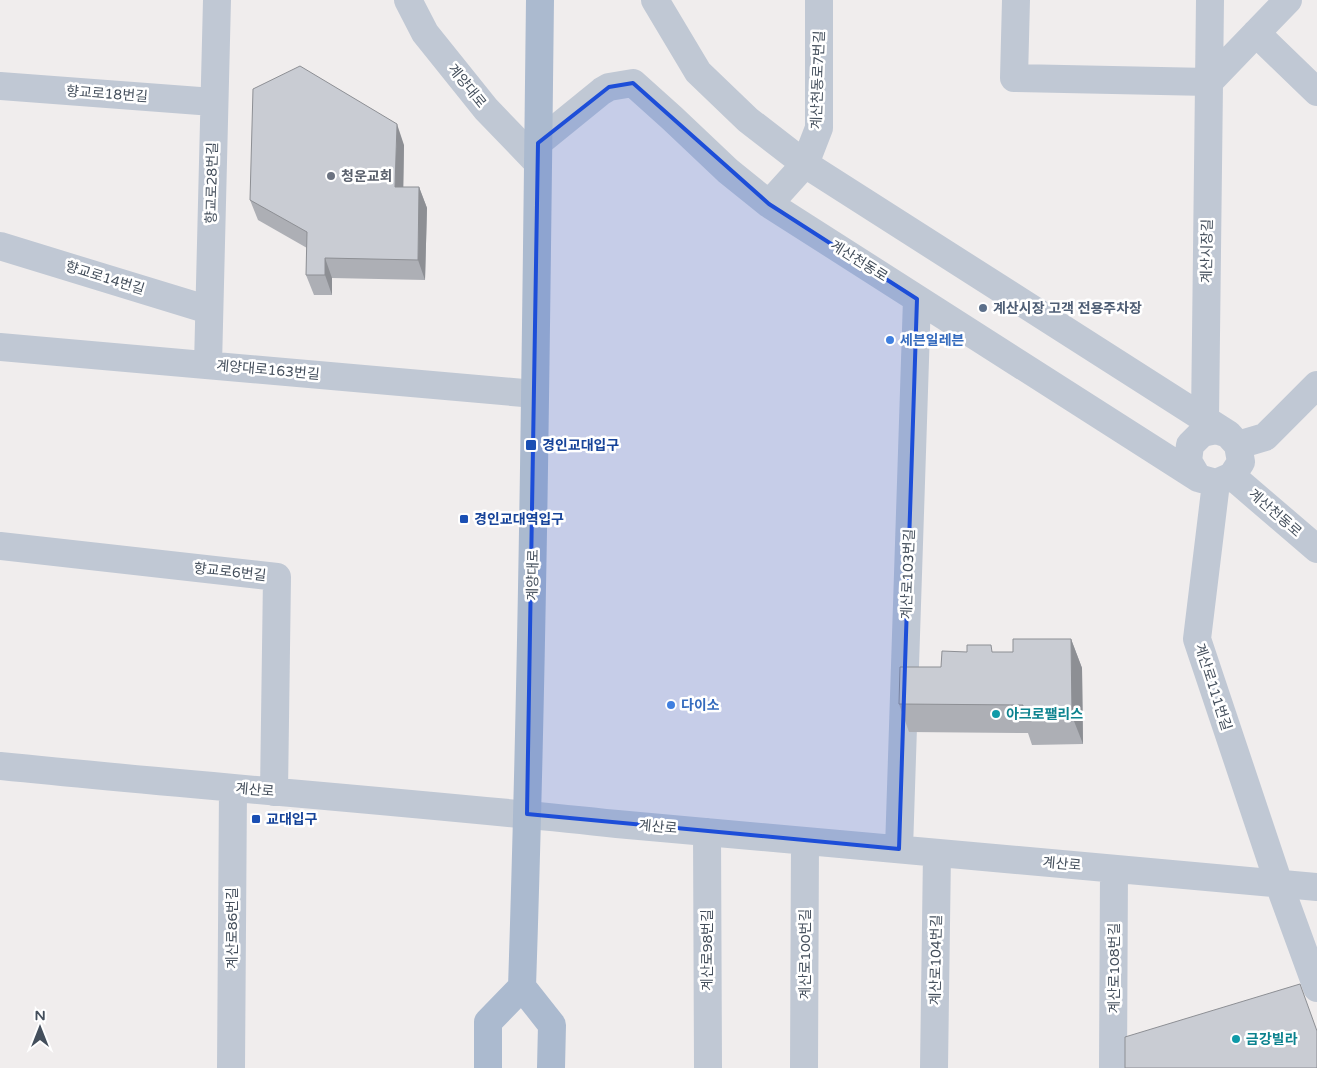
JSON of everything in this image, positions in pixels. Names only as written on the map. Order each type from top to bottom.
[{"type":"main road","name":"계양대로","points":[[522,988],[534,529],[540,0]]},
{"type":"main road","points":[[488,1068],[488,1022],[522,988],[552,1025],[551,1068]]},
{"type":"street","name":"향교로28번길","points":[[208,365],[217,0]]},
{"type":"street","name":"계양대로","points":[[408,0],[426,33],[486,109],[538,153]]},
{"type":"street","points":[[654,0],[698,72],[748,120],[805,164],[1204,419],[1233,440],[1240,462],[1216,479],[1188,461],[1190,445],[1202,433],[1216,430],[1233,440],[1266,437],[1317,385]]},
{"type":"street","name":"계산천동로7번길","points":[[768,204],[805,164],[819,128],[820,0]]},
{"type":"street","points":[[1016,0],[1014,78],[1209,82],[1288,0]]},
{"type":"street","name":"계산시장길","points":[[1204,419],[1210,0]]},
{"type":"street","points":[[1256,33],[1317,92]]},
{"type":"street","name":"계산천동로","points":[[538,153],[602,91],[609,87],[633,83],[728,171],[768,204],[917,298],[1216,479],[1317,549]]},
{"type":"street","name":"향교로18번길","points":[[0,86],[214,102]]},
{"type":"street","name":"향교로14번길","points":[[0,246],[209,310]]},
{"type":"street","name":"계산로103번길","points":[[898,849],[917,298]]},
{"type":"street","name":"계양대로163번길","points":[[0,347],[535,394]]},
{"type":"street","name":"계산로111번길","points":[[1216,479],[1197,639],[1279,884],[1317,988]]},
{"type":"street","name":"향교로6번길","points":[[0,546],[276,577],[274,792]]},
{"type":"street","name":"계산로","points":[[0,766],[1317,887]]},
{"type":"street","name":"계산로86번길","points":[[231,1068],[233,788]]},
{"type":"street","name":"계산로98번길","points":[[706,832],[708,1068]]},
{"type":"street","name":"계산로100번길","points":[[804,1068],[805,841]]},
{"type":"street","name":"계산로104번길","points":[[934,1068],[937,853]]},
{"type":"street","name":"계산로108번길","points":[[1113,1068],[1114,869]]},
{"type":"highlighted area","points":[[633,83],[769,204],[917,299],[899,849],[527,814],[538,143],[609,87]]},
{"type":"building","name":"청운교회","points":[[300,66],[397,124],[395,187],[419,187],[418,260],[325,258],[325,275],[306,275],[307,232],[250,200],[253,89]]},
{"type":"building","points":[[1013,639],[1071,639],[1072,716],[1022,717],[1023,705],[899,704],[900,667],[941,667],[942,651],[967,652],[967,645],[991,645],[992,652],[1013,652]]},
{"type":"building","name":"금강빌라","points":[[1300,984],[1317,1031],[1317,1068],[1125,1068],[1125,1037]]},
{"type":"place","name":"청운교회","points":[[331,176]]},
{"type":"place","name":"계산시장 고객 전용주차장","points":[[983,308]]},
{"type":"place","name":"세븐일레븐","points":[[890,340]]},
{"type":"place","name":"경인교대입구","points":[[531,445]]},
{"type":"place","name":"경인교대역입구","points":[[464,519]]},
{"type":"place","name":"다이소","points":[[671,705]]},
{"type":"place","name":"아크로팰리스","points":[[996,714]]},
{"type":"place","name":"교대입구","points":[[256,819]]},
{"type":"place","name":"금강빌라","points":[[1236,1039]]}]
